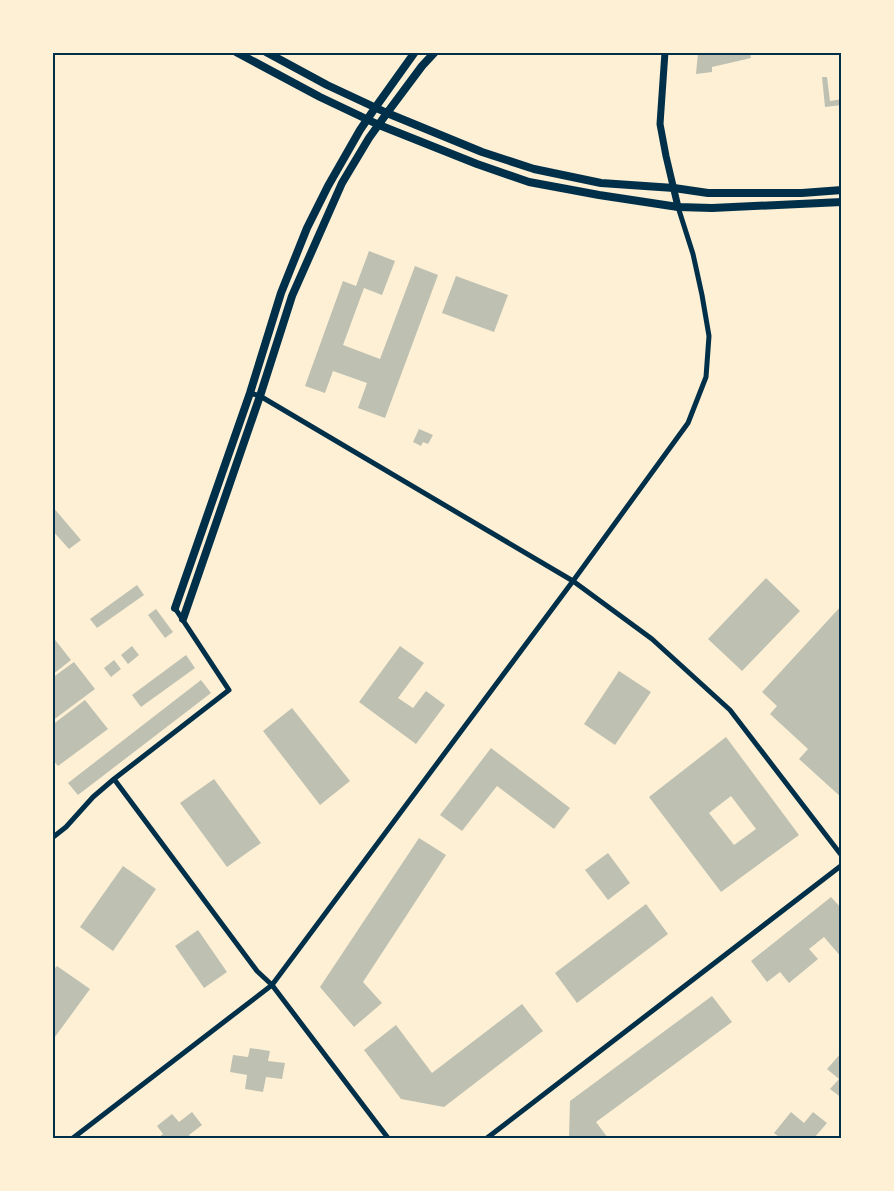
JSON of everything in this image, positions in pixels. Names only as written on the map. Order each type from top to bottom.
[{"type":"main road","points":[[236,52],[320,97],[379,125],[477,164],[529,182],[678,207],[712,208],[842,202]]},
{"type":"main road","points":[[266,52],[375,108],[482,152],[534,168],[601,183],[674,188],[708,193],[802,193],[842,190]]},
{"type":"main road","points":[[175,608],[250,393],[280,293],[307,228],[328,186],[360,130],[416,52]]},
{"type":"main road","points":[[183,619],[260,396],[292,296],[342,183],[369,138],[434,52]]},
{"type":"street","points":[[73,1138],[272,985],[573,581],[688,423],[706,377],[708,336],[693,254],[678,207],[660,124],[665,52]]},
{"type":"street","points":[[250,393],[260,396],[573,581],[652,639],[730,710],[842,856]]},
{"type":"street","points":[[52,838],[66,827],[93,797],[114,779],[229,690],[175,608]]},
{"type":"street","points":[[114,779],[257,970],[272,985],[388,1138]]},
{"type":"street","points":[[487,1138],[842,865]]},
{"type":"building","points":[[698,52],[750,52],[751,58],[712,67],[712,72],[696,74]]},
{"type":"building","points":[[822,77],[827,77],[830,101],[842,99],[842,105],[825,107]]},
{"type":"building","points":[[369,251],[395,261],[382,295],[364,288],[343,345],[380,359],[415,266],[438,275],[385,418],[358,408],[367,383],[333,371],[325,393],[305,386],[343,281],[356,286]]},
{"type":"building","points":[[456,276],[508,295],[494,332],[442,313]]},
{"type":"building","points":[[419,429],[433,435],[428,444],[423,442],[421,446],[413,442]]},
{"type":"building","points":[[52,506],[81,540],[69,549],[52,530]]},
{"type":"building","points":[[766,578],[800,611],[742,671],[708,639]]},
{"type":"building","points":[[137,585],[144,595],[97,628],[90,619]]},
{"type":"building","points":[[842,605],[842,798],[799,759],[808,749],[770,714],[777,706],[762,692]]},
{"type":"building","points":[[156,609],[173,632],[165,638],[148,615]]},
{"type":"building","points":[[52,636],[71,660],[52,675],[52,656],[54,655],[52,653]]},
{"type":"building","points":[[132,646],[139,655],[128,664],[121,655]]},
{"type":"building","points":[[400,646],[424,663],[398,698],[413,708],[426,691],[445,705],[416,744],[359,702]]},
{"type":"building","points":[[186,655],[195,668],[141,707],[132,695]]},
{"type":"building","points":[[114,660],[121,669],[111,677],[104,668]]},
{"type":"building","points":[[74,662],[95,689],[52,721],[52,678]]},
{"type":"building","points":[[619,671],[651,692],[615,745],[584,724]]},
{"type":"building","points":[[201,680],[211,693],[78,795],[68,783]]},
{"type":"building","points":[[85,700],[108,729],[58,766],[52,759],[52,725]]},
{"type":"building","points":[[292,708],[350,781],[320,805],[263,731]]},
{"type":"building","points":[[726,737],[799,835],[721,892],[649,797]],"holes":[[[731,796],[756,829],[734,845],[709,813]]]},
{"type":"building","points":[[491,748],[570,808],[554,829],[497,786],[462,831],[440,815]]},
{"type":"building","points":[[214,779],[261,843],[227,867],[180,803]]},
{"type":"building","points":[[419,838],[446,855],[363,982],[382,1003],[354,1027],[320,987]]},
{"type":"building","points":[[608,853],[630,883],[608,900],[585,870]]},
{"type":"building","points":[[123,866],[156,889],[113,951],[80,927]]},
{"type":"building","points":[[831,897],[842,909],[842,958],[824,937],[809,949],[818,959],[789,983],[780,972],[767,982],[751,961]]},
{"type":"building","points":[[646,904],[668,934],[577,1003],[555,973]]},
{"type":"building","points":[[198,930],[227,972],[204,988],[175,946]]},
{"type":"building","points":[[57,966],[90,989],[52,1041],[52,971]]},
{"type":"building","points":[[712,996],[732,1022],[596,1122],[608,1138],[569,1138],[570,1101]]},
{"type":"building","points":[[522,1004],[543,1031],[444,1107],[401,1099],[364,1050],[396,1025],[432,1073]]},
{"type":"building","points":[[250,1048],[270,1051],[268,1061],[285,1063],[282,1079],[266,1077],[263,1092],[245,1089],[247,1075],[230,1072],[233,1055],[248,1057]]},
{"type":"building","points":[[842,1052],[842,1098],[830,1089],[839,1079],[827,1069]]},
{"type":"building","points":[[192,1112],[202,1125],[189,1135],[192,1138],[158,1138],[163,1134],[157,1126],[172,1114],[179,1122]]},
{"type":"building","points":[[791,1112],[804,1123],[813,1112],[827,1123],[814,1138],[780,1138],[774,1133]]}]
